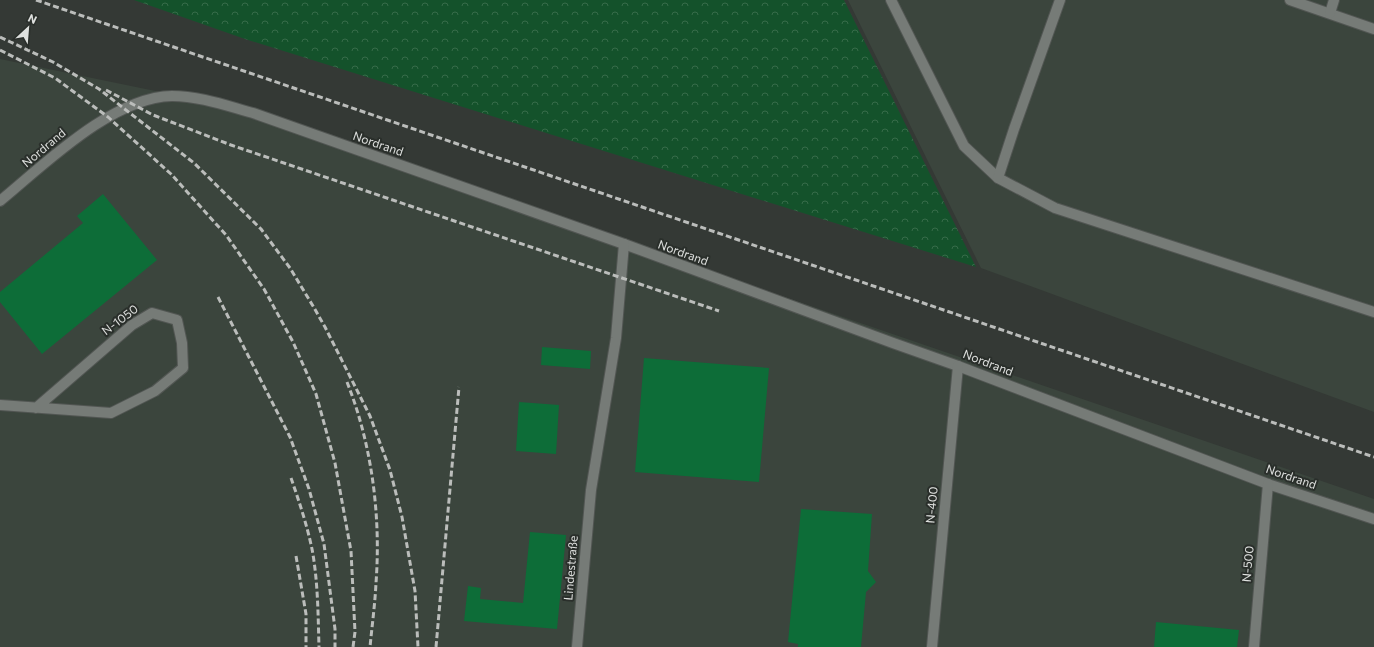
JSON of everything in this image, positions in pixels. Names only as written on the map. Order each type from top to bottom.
[{"type":"lane","points":[[891,0],[964,146],[998,178],[1055,208],[1374,312]]},
{"type":"lane","points":[[998,178],[1060,0]]},
{"type":"lane","points":[[1290,0],[1374,29]]},
{"type":"lane","points":[[1330,14],[1334,0]]},
{"type":"lane","name":"Nordrand","points":[[0,201],[80,135],[124,109],[142,101],[171,96],[194,98],[253,113],[624,244],[893,344],[958,366],[1268,484],[1374,519]]},
{"type":"lane","name":"Lindestraße","points":[[577,647],[591,490],[616,338],[624,244]]},
{"type":"lane","name":"N-1050","points":[[0,405],[36,408],[111,413],[155,391],[183,368],[182,343],[177,320],[152,313],[139,320],[36,408]]},
{"type":"lane","name":"N-400","points":[[932,647],[958,366]]},
{"type":"lane","name":"N-500","points":[[1254,647],[1268,484]]},
{"type":"shaded area","points":[[848,0],[1374,0],[1374,412],[981,268]]},
{"type":"shaded area","points":[[0,59],[228,106],[1374,499],[1374,647],[0,647]]},
{"type":"green space","points":[[134,0],[844,0],[976,267],[245,39]]},
{"type":"building","points":[[103,194],[157,260],[42,354],[0,302],[0,292],[83,223],[77,216]]},
{"type":"building","points":[[542,347],[591,351],[590,369],[541,365]]},
{"type":"building","points":[[644,358],[769,368],[759,482],[635,472]]},
{"type":"building","points":[[519,402],[559,405],[556,454],[516,451]]},
{"type":"building","points":[[801,509],[872,514],[868,571],[876,582],[866,592],[861,647],[798,647],[798,644],[788,642]]},
{"type":"building","points":[[530,532],[566,535],[557,629],[464,621],[468,586],[481,588],[480,599],[523,603]]},
{"type":"building","points":[[1156,622],[1239,630],[1237,647],[1154,647]]},
{"type":"railway","points":[[36,0],[1374,457]]},
{"type":"railway","points":[[0,37],[53,62],[99,89],[194,163],[261,229],[290,268],[325,327],[370,416],[390,470],[402,517],[415,591],[418,647]]},
{"type":"railway","points":[[0,50],[55,78],[108,117],[171,174],[226,235],[264,289],[293,342],[316,394],[335,463],[351,551],[355,632],[353,647]]},
{"type":"railway","points":[[106,90],[153,115],[231,145],[719,311]]},
{"type":"railway","points":[[218,297],[290,437],[309,489],[324,544],[335,629],[335,647]]},
{"type":"railway","points":[[347,382],[363,431],[373,481],[376,507],[377,558],[375,599],[370,647]]},
{"type":"railway","points":[[436,647],[459,387]]},
{"type":"railway","points":[[291,478],[305,522],[314,561],[317,585],[319,647]]},
{"type":"railway","points":[[296,556],[306,614],[306,647]]}]
